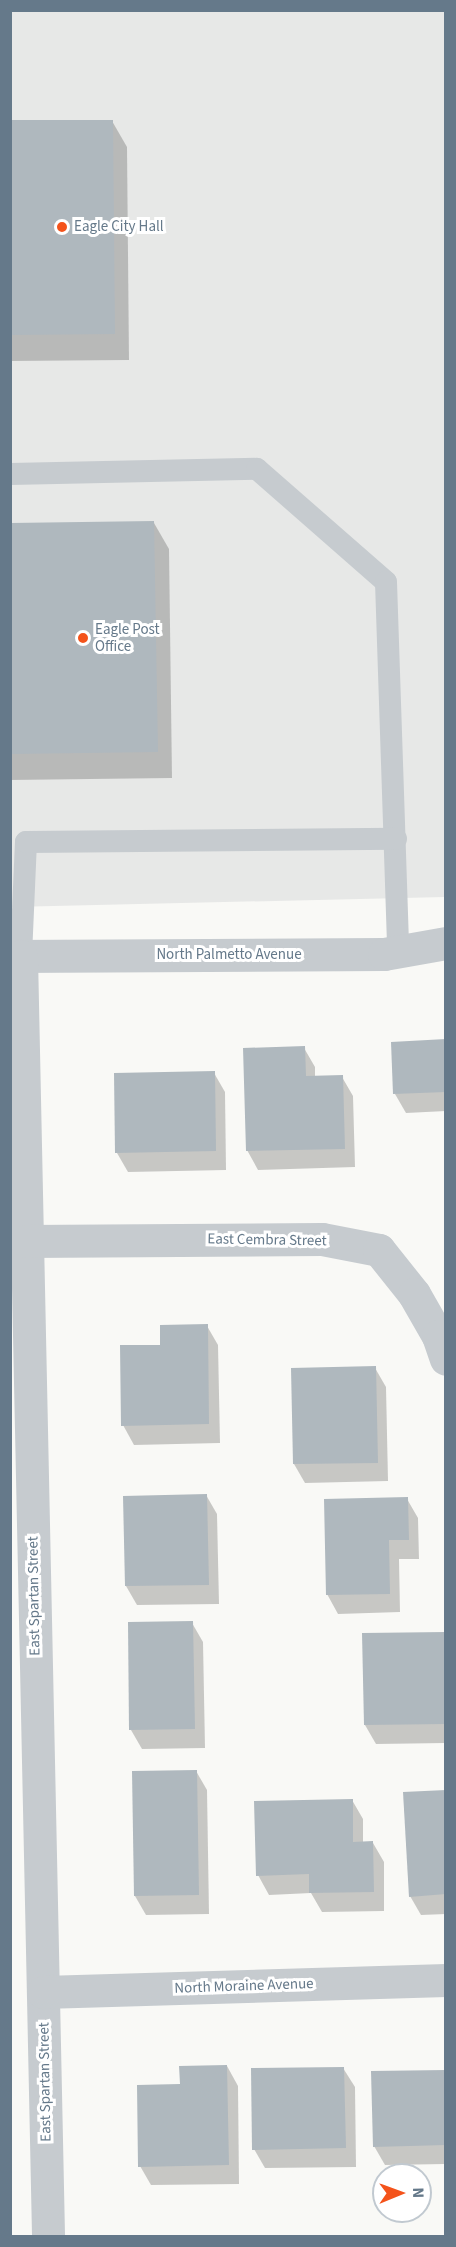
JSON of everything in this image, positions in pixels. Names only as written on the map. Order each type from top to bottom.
[{"type":"street","name":"North Palmetto Avenue","points":[[16,956],[398,952],[446,943]]},
{"type":"street","name":"East Spartan Street","points":[[16,956],[26,1241],[48,2236]]},
{"type":"street","name":"East Cembra Street","points":[[26,1241],[322,1239],[379,1250],[414,1294],[438,1336],[446,1359]]},
{"type":"street","name":"North Moraine Avenue","points":[[43,1992],[446,1980]]},
{"type":"lane","points":[[10,474],[257,469],[386,582],[398,952]]},
{"type":"lane","points":[[16,956],[18,842],[396,839]]},
{"type":"shaded area","points":[[10,11],[445,11],[445,897],[11,907]]},
{"type":"building","name":"Eagle City Hall","points":[[10,120],[113,120],[115,334],[10,335]]},
{"type":"building","name":"Eagle Post Office","points":[[154,521],[158,752],[10,754],[10,523]]},
{"type":"building","points":[[446,1039],[446,1092],[393,1094],[391,1042]]},
{"type":"building","points":[[305,1046],[306,1076],[343,1075],[345,1149],[246,1151],[243,1048]]},
{"type":"building","points":[[215,1071],[216,1151],[115,1153],[114,1073]]},
{"type":"building","points":[[208,1324],[209,1424],[121,1426],[120,1345],[160,1345],[160,1325]]},
{"type":"building","points":[[376,1366],[378,1463],[293,1464],[291,1368]]},
{"type":"building","points":[[207,1494],[209,1585],[125,1586],[123,1496]]},
{"type":"building","points":[[408,1497],[409,1540],[389,1540],[390,1594],[326,1595],[324,1499]]},
{"type":"building","points":[[193,1621],[195,1729],[129,1730],[128,1622]]},
{"type":"building","points":[[446,1632],[446,1724],[364,1725],[362,1633]]},
{"type":"building","points":[[197,1770],[199,1895],[134,1896],[132,1771]]},
{"type":"building","points":[[446,1790],[446,1894],[409,1897],[403,1792]]},
{"type":"building","points":[[353,1799],[353,1842],[373,1841],[374,1892],[309,1893],[309,1874],[256,1876],[254,1801]]},
{"type":"building","points":[[227,2065],[229,2165],[138,2167],[137,2085],[180,2084],[179,2066]]},
{"type":"building","points":[[344,2067],[346,2148],[252,2150],[251,2068]]},
{"type":"building","points":[[446,2070],[446,2145],[373,2147],[371,2071]]},
{"type":"place","name":"Eagle City Hall","points":[[62,227]]},
{"type":"place","name":"Eagle Post Office","points":[[83,638]]}]
